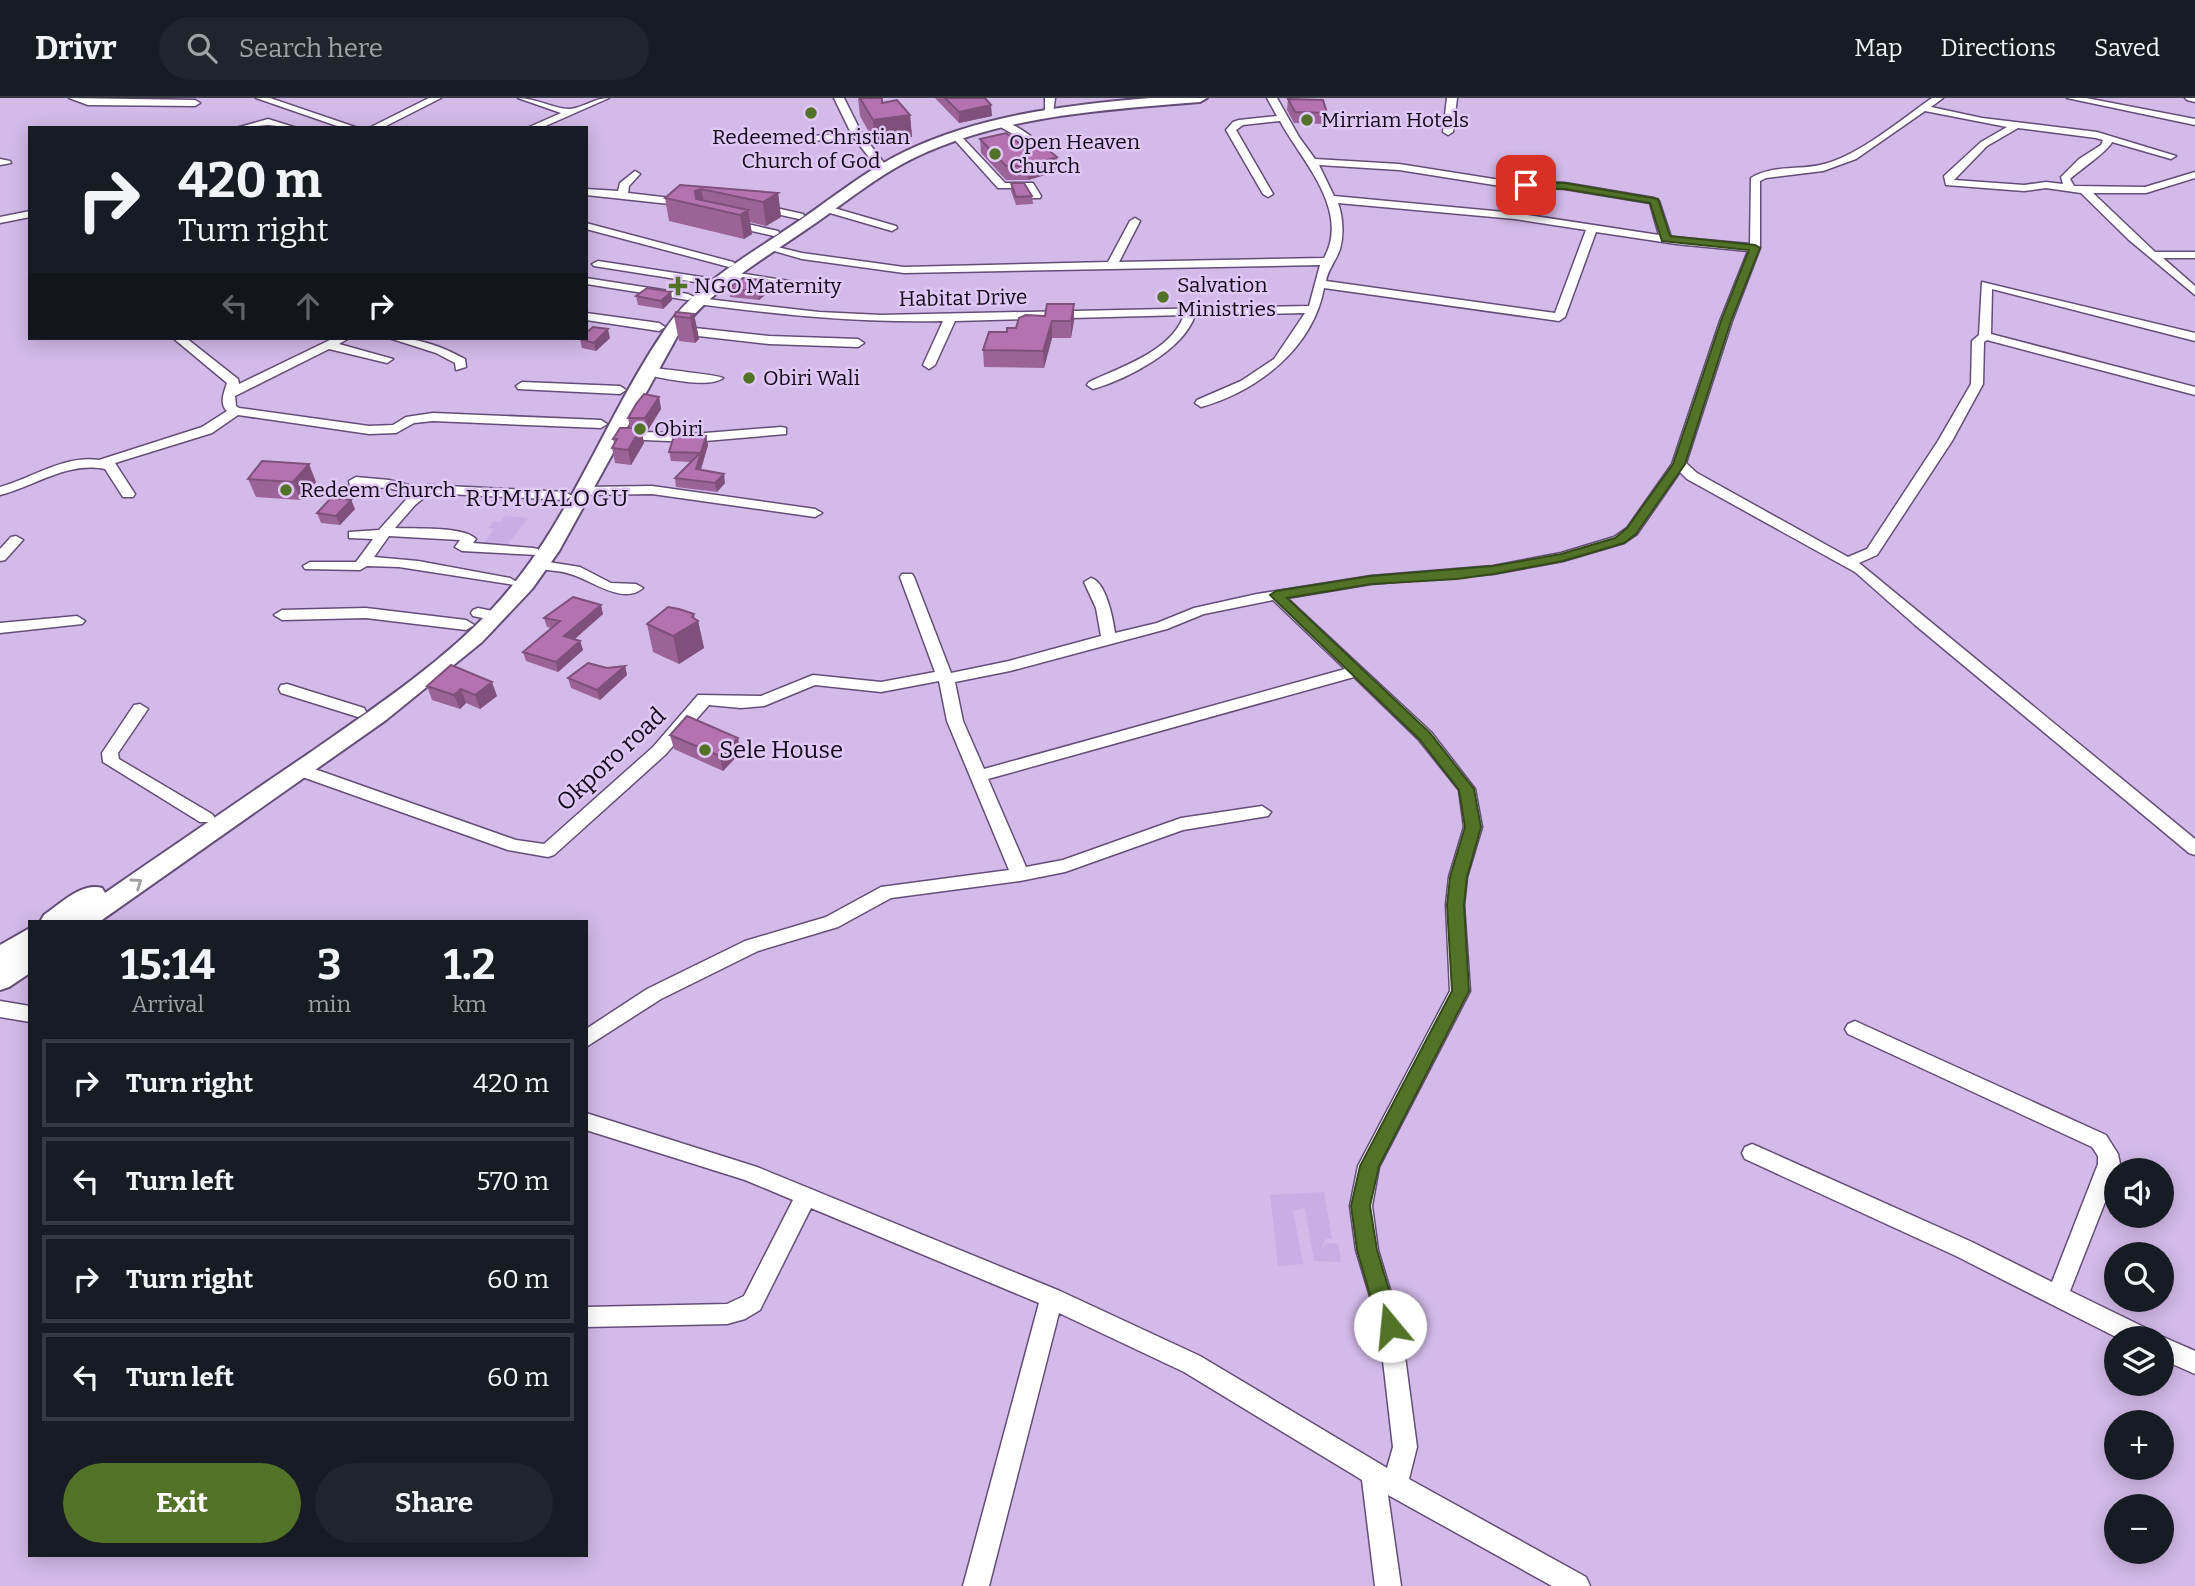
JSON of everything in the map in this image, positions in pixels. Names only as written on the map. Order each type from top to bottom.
[{"type":"main road","points":[[693,299],[771,241],[799,216],[899,152],[961,129],[1050,106],[1138,98]]},
{"type":"main road","points":[[771,241],[827,209],[909,155],[956,136],[1050,106],[1200,98]]},
{"type":"main road","points":[[84,920],[300,771],[419,684],[538,558],[584,491],[620,390],[666,328],[708,281],[731,270]]},
{"type":"main road","points":[[55,920],[358,712],[480,618],[510,582],[538,558],[565,496],[647,371],[666,328]]},
{"type":"main road","points":[[0,958],[28,939]]},
{"type":"main road","points":[[0,980],[28,960]]},
{"type":"street","points":[[74,98],[88,102],[195,103]]},
{"type":"street","points":[[261,98],[347,126]]},
{"type":"street","points":[[378,126],[436,98]]},
{"type":"street","points":[[523,98],[569,112]]},
{"type":"street","points":[[537,126],[604,98]]},
{"type":"street","points":[[839,98],[857,135],[879,163]]},
{"type":"street","points":[[1201,403],[1245,384],[1278,362],[1313,309],[1334,250],[1337,226],[1331,199],[1312,162],[1272,98]]},
{"type":"street","points":[[1448,132],[1452,98]]},
{"type":"street","points":[[945,677],[1010,666],[1163,626],[1199,611],[1276,595],[1371,580],[1493,570],[1602,547],[1619,540],[1632,531],[1679,464],[1726,321],[1755,248],[1755,180],[1763,175],[1823,168],[1852,157],[1938,98]]},
{"type":"street","points":[[2072,98],[2195,122]]},
{"type":"street","points":[[1922,108],[1969,119],[2109,138],[2171,156]]},
{"type":"street","points":[[1268,194],[1231,130],[1242,122],[1283,118]]},
{"type":"street","points":[[250,126],[268,122],[284,126]]},
{"type":"street","points":[[1000,123],[1032,142],[1040,150]]},
{"type":"street","points":[[2017,125],[1984,144],[1948,178],[1950,183],[2084,190],[2146,190],[2195,175]]},
{"type":"street","points":[[800,140],[857,135]]},
{"type":"street","points":[[956,136],[1002,186],[1029,185],[1036,196]]},
{"type":"street","points":[[2070,188],[2064,179],[2083,161],[2105,147],[2109,138]]},
{"type":"street","points":[[1312,162],[1399,167],[1494,182],[1565,186],[1651,200],[1656,203],[1666,239]]},
{"type":"street","points":[[623,195],[624,185],[635,174]]},
{"type":"street","points":[[2084,190],[2195,292]]},
{"type":"street","points":[[588,192],[695,204]]},
{"type":"street","points":[[1331,199],[1515,216],[1666,239],[1755,248]]},
{"type":"street","points":[[748,207],[768,208],[799,216]]},
{"type":"street","points":[[827,209],[892,228]]},
{"type":"street","points":[[0,220],[28,214]]},
{"type":"street","points":[[715,220],[802,256],[904,270],[1328,261]]},
{"type":"street","points":[[1112,265],[1135,221]]},
{"type":"street","points":[[588,227],[731,270],[795,285]]},
{"type":"street","points":[[1320,284],[1559,317],[1593,227]]},
{"type":"street","points":[[2153,255],[2195,255]]},
{"type":"street","points":[[598,264],[708,281]]},
{"type":"street","name":"Habitat Drive","points":[[588,281],[819,316],[950,318],[1313,309]]},
{"type":"street","points":[[1986,335],[1986,284],[2195,337]]},
{"type":"street","points":[[1093,384],[1144,360],[1173,341],[1186,326],[1191,311]]},
{"type":"street","points":[[588,316],[750,339],[858,344]]},
{"type":"street","points":[[929,365],[950,318]]},
{"type":"street","points":[[1848,562],[1872,552],[1945,441],[1977,384],[1978,341],[1986,335]]},
{"type":"street","points":[[1986,335],[2195,391]]},
{"type":"street","points":[[182,340],[234,382],[229,394],[230,408],[236,411],[369,430],[396,429],[411,420],[433,416],[693,438],[781,431]]},
{"type":"street","points":[[229,394],[340,340]]},
{"type":"street","points":[[402,340],[440,350],[461,362],[460,367]]},
{"type":"street","points":[[330,346],[387,359]]},
{"type":"street","points":[[647,371],[690,378],[717,378]]},
{"type":"street","points":[[522,386],[620,390]]},
{"type":"street","points":[[99,464],[207,430],[236,411]]},
{"type":"street","points":[[0,491],[65,466],[99,464],[110,466],[128,494]]},
{"type":"street","points":[[1679,464],[1692,476],[1848,562],[2195,849]]},
{"type":"street","points":[[356,481],[355,483],[389,484],[421,492],[448,489],[565,496]]},
{"type":"street","points":[[584,491],[652,490],[815,513]]},
{"type":"street","points":[[310,566],[360,566],[384,533],[421,492]]},
{"type":"street","points":[[354,535],[384,533],[463,536],[469,539],[462,547],[538,558],[575,570],[608,587],[636,588]]},
{"type":"street","points":[[0,558],[16,540]]},
{"type":"street","points":[[364,562],[382,561],[428,567],[510,582]]},
{"type":"street","points":[[907,578],[945,677],[955,721],[1020,875]]},
{"type":"street","points":[[1091,582],[1103,608],[1109,639]]},
{"type":"street","points":[[1276,595],[1425,736],[1467,789],[1473,827],[1458,877],[1455,905],[1460,991],[1369,1166],[1361,1206],[1367,1250],[1390,1326],[1405,1447],[1384,1479],[1388,1586]]},
{"type":"street","points":[[282,615],[337,612],[480,618]]},
{"type":"street","points":[[0,628],[77,621]]},
{"type":"street","points":[[978,776],[1359,671]]},
{"type":"street","name":"Okporo road","points":[[300,771],[514,846],[548,851],[659,751],[704,699],[741,703],[764,701],[813,680],[881,687],[945,677]]},
{"type":"street","points":[[287,689],[358,712]]},
{"type":"street","points":[[140,709],[110,753],[111,762],[206,818]]},
{"type":"street","points":[[588,1038],[654,993],[752,946],[832,922],[887,892],[1020,875],[1065,866],[1181,824],[1262,812]]},
{"type":"street","points":[[0,1009],[28,1014]]},
{"type":"street","points":[[1855,1029],[2099,1141],[2108,1154],[2109,1164],[2057,1296]]},
{"type":"street","points":[[588,1122],[738,1169],[1052,1298],[1192,1364],[1384,1479],[1577,1586]]},
{"type":"street","points":[[1752,1153],[1964,1249],[2118,1326]]},
{"type":"street","points":[[588,1317],[727,1314],[746,1308],[752,1303],[806,1196]]},
{"type":"street","points":[[976,1586],[1052,1298]]},
{"type":"street","points":[[2174,1353],[2195,1363]]},
{"type":"shaded area","points":[[504,516],[528,518],[504,549],[481,547],[494,529],[489,528],[494,521],[500,522]]},
{"type":"shaded area","points":[[1324,1192],[1332,1239],[1326,1239],[1320,1250],[1326,1243],[1338,1244],[1341,1262],[1314,1261],[1305,1208],[1293,1211],[1303,1264],[1278,1266],[1270,1195]]},
{"type":"building","points":[[860,98],[882,98],[882,103],[897,100],[910,115],[873,120]]},
{"type":"building","points":[[945,98],[985,98],[991,105],[959,112]]},
{"type":"building","points":[[1288,99],[1323,100],[1327,113],[1295,112]]},
{"type":"building","points":[[1006,133],[1023,146],[1041,144],[1057,157],[1028,166],[1006,166],[980,139]]},
{"type":"building","points":[[1011,183],[1024,183],[1032,196],[1016,197]]},
{"type":"building","points":[[680,185],[778,193],[763,202],[701,189],[695,191],[696,199],[748,210],[740,215],[665,198]]},
{"type":"building","points":[[743,278],[770,281],[758,292],[729,288]]},
{"type":"building","points":[[647,288],[671,292],[661,301],[636,296]]},
{"type":"building","points":[[1047,304],[1074,304],[1071,321],[1052,321],[1043,351],[983,350],[989,332],[1007,332],[1007,328],[1016,328],[1019,318],[1026,315],[1045,316]]},
{"type":"building","points":[[676,312],[694,314],[690,318],[674,316]]},
{"type":"building","points":[[593,327],[608,329],[594,343],[584,340],[588,340],[588,331]]},
{"type":"building","points":[[644,394],[659,397],[645,418],[628,418],[636,404]]},
{"type":"building","points":[[620,428],[641,428],[628,450],[612,448],[617,439],[613,439]]},
{"type":"building","points":[[674,436],[706,436],[696,469],[724,474],[715,483],[675,478],[700,453],[669,452]]},
{"type":"building","points":[[262,461],[309,464],[293,482],[248,479]]},
{"type":"building","points":[[331,498],[351,500],[336,516],[317,513]]},
{"type":"building","points":[[573,597],[601,605],[564,636],[580,641],[556,662],[523,652],[560,621],[544,618]]},
{"type":"building","points":[[668,607],[694,614],[692,617],[698,621],[673,636],[647,624]]},
{"type":"building","points":[[588,663],[607,668],[625,666],[597,690],[568,678]]},
{"type":"building","points":[[451,665],[492,682],[475,695],[461,689],[454,695],[427,686]]},
{"type":"building","points":[[687,716],[738,738],[720,756],[670,735]]},
{"type":"place","name":"Redeemed Christian Church of God","points":[[811,113]]},
{"type":"place","name":"Mirriam Hotels","points":[[1307,120]]},
{"type":"place","name":"Open Heaven Church","points":[[995,154]]},
{"type":"place","name":"NGO Maternity","points":[[678,286]]},
{"type":"place","name":"Salvation Ministries","points":[[1163,297]]},
{"type":"place","name":"Obiri Wali","points":[[749,378]]},
{"type":"place","name":"Obiri","points":[[640,429]]},
{"type":"place","name":"Redeem Church","points":[[286,490]]},
{"type":"place","name":"Sele House","points":[[705,750]]},
{"type":"district","name":"RUMUALOGU","points":[[548,498]]},
{"type":"route","points":[[1390,1326],[1367,1250],[1361,1206],[1369,1166],[1460,991],[1455,905],[1458,877],[1473,827],[1467,789],[1425,736],[1276,595],[1371,580],[1493,570],[1602,547],[1632,531],[1679,464],[1726,321],[1755,248],[1666,239],[1654,201],[1565,186],[1526,185]]}]
